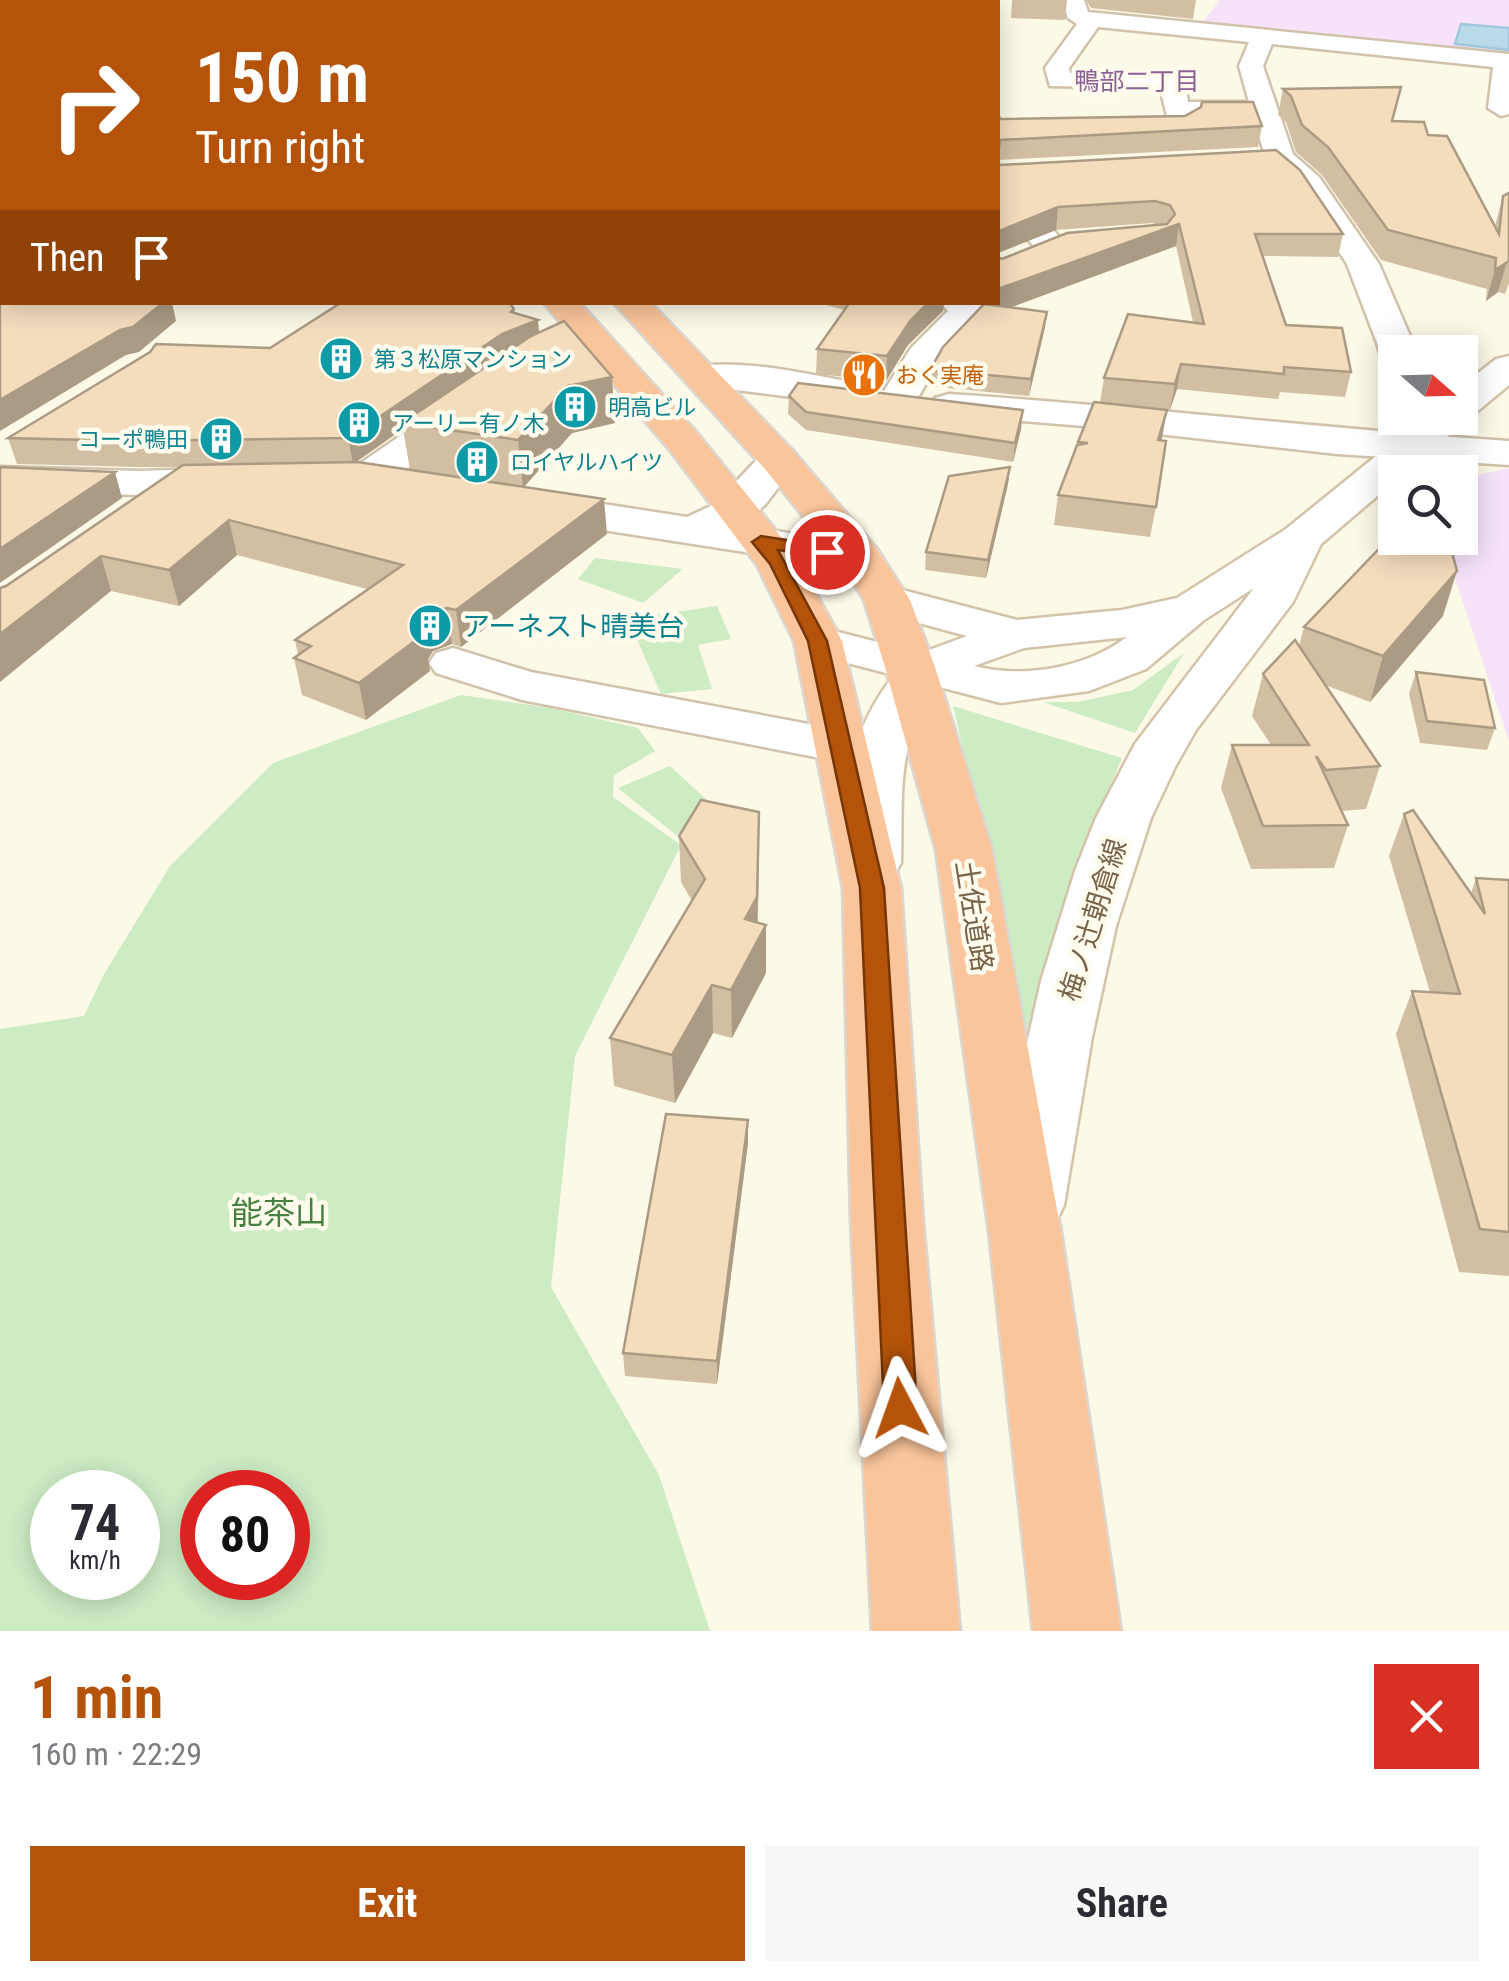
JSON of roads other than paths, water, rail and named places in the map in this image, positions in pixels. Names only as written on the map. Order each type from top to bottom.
[{"type":"highway","points":[[563,305],[704,466],[778,562],[818,641],[872,888],[888,1222],[916,1631]]},
{"type":"highway","name":"土佐道路","points":[[634,305],[779,460],[874,578],[916,673],[964,850],[1025,1232],[1077,1631]]},
{"type":"street","points":[[1073,0],[1078,18],[1508,61],[1501,108]]},
{"type":"street","points":[[1186,28],[1209,0]]},
{"type":"street","points":[[1092,19],[1057,68],[1060,80],[1172,80],[1176,110],[1264,110]]},
{"type":"street","points":[[1264,36],[1242,63],[1264,110],[1270,159],[1308,184],[1364,264],[1389,335]]},
{"type":"street","points":[[1363,74],[1374,48]]},
{"type":"street","points":[[1145,124],[1182,124]]},
{"type":"street","points":[[1007,171],[1050,246]]},
{"type":"street","points":[[1013,262],[1050,246],[1088,240]]},
{"type":"street","points":[[898,400],[924,356],[970,309],[963,305]]},
{"type":"street","points":[[553,355],[591,337]]},
{"type":"street","name":"梅ノ辻朝倉線","points":[[1478,391],[1509,367]]},
{"type":"street","points":[[702,376],[764,380],[1017,413],[1096,415],[1337,442],[1378,434]]},
{"type":"street","points":[[420,488],[346,480],[504,381]]},
{"type":"street","name":"梅ノ辻朝倉線","points":[[916,673],[1016,634],[1122,624],[1192,610],[1301,538],[1422,435]]},
{"type":"street","points":[[1468,435],[1509,452]]},
{"type":"street","points":[[5,458],[180,482],[274,480]]},
{"type":"street","points":[[749,527],[779,460]]},
{"type":"street","points":[[608,518],[680,502],[694,490],[704,466]]},
{"type":"street","points":[[119,522],[180,482]]},
{"type":"street","points":[[496,500],[688,530],[749,527],[1016,634]]},
{"type":"street","name":"梅ノ辻朝倉線","points":[[1025,1232],[1064,1014],[1101,876],[1148,766],[1204,684],[1269,603],[1301,538]]},
{"type":"street","points":[[818,641],[916,673],[1001,688],[1070,680],[1129,659],[1192,610]]},
{"type":"street","points":[[453,663],[522,685],[841,746]]},
{"type":"street","points":[[872,888],[878,753],[894,710],[916,673]]},
{"type":"water","points":[[1461,24],[1509,28],[1509,50],[1455,44]]},
{"type":"place","name":"第３松原マンション","points":[[341,359]]},
{"type":"place","name":"おく実庵","points":[[864,375]]},
{"type":"place","name":"明高ビル","points":[[575,407]]},
{"type":"place","name":"アーリー有ノ木","points":[[359,423]]},
{"type":"place","name":"コーポ鴨田","points":[[221,439]]},
{"type":"place","name":"ロイヤルハイツ","points":[[477,462]]},
{"type":"place","name":"アーネスト晴美台","points":[[430,626]]},
{"type":"district","name":"鴨部二丁目","points":[[1137,81]]},
{"type":"park label","name":"能茶山","points":[[279,1213]]}]
